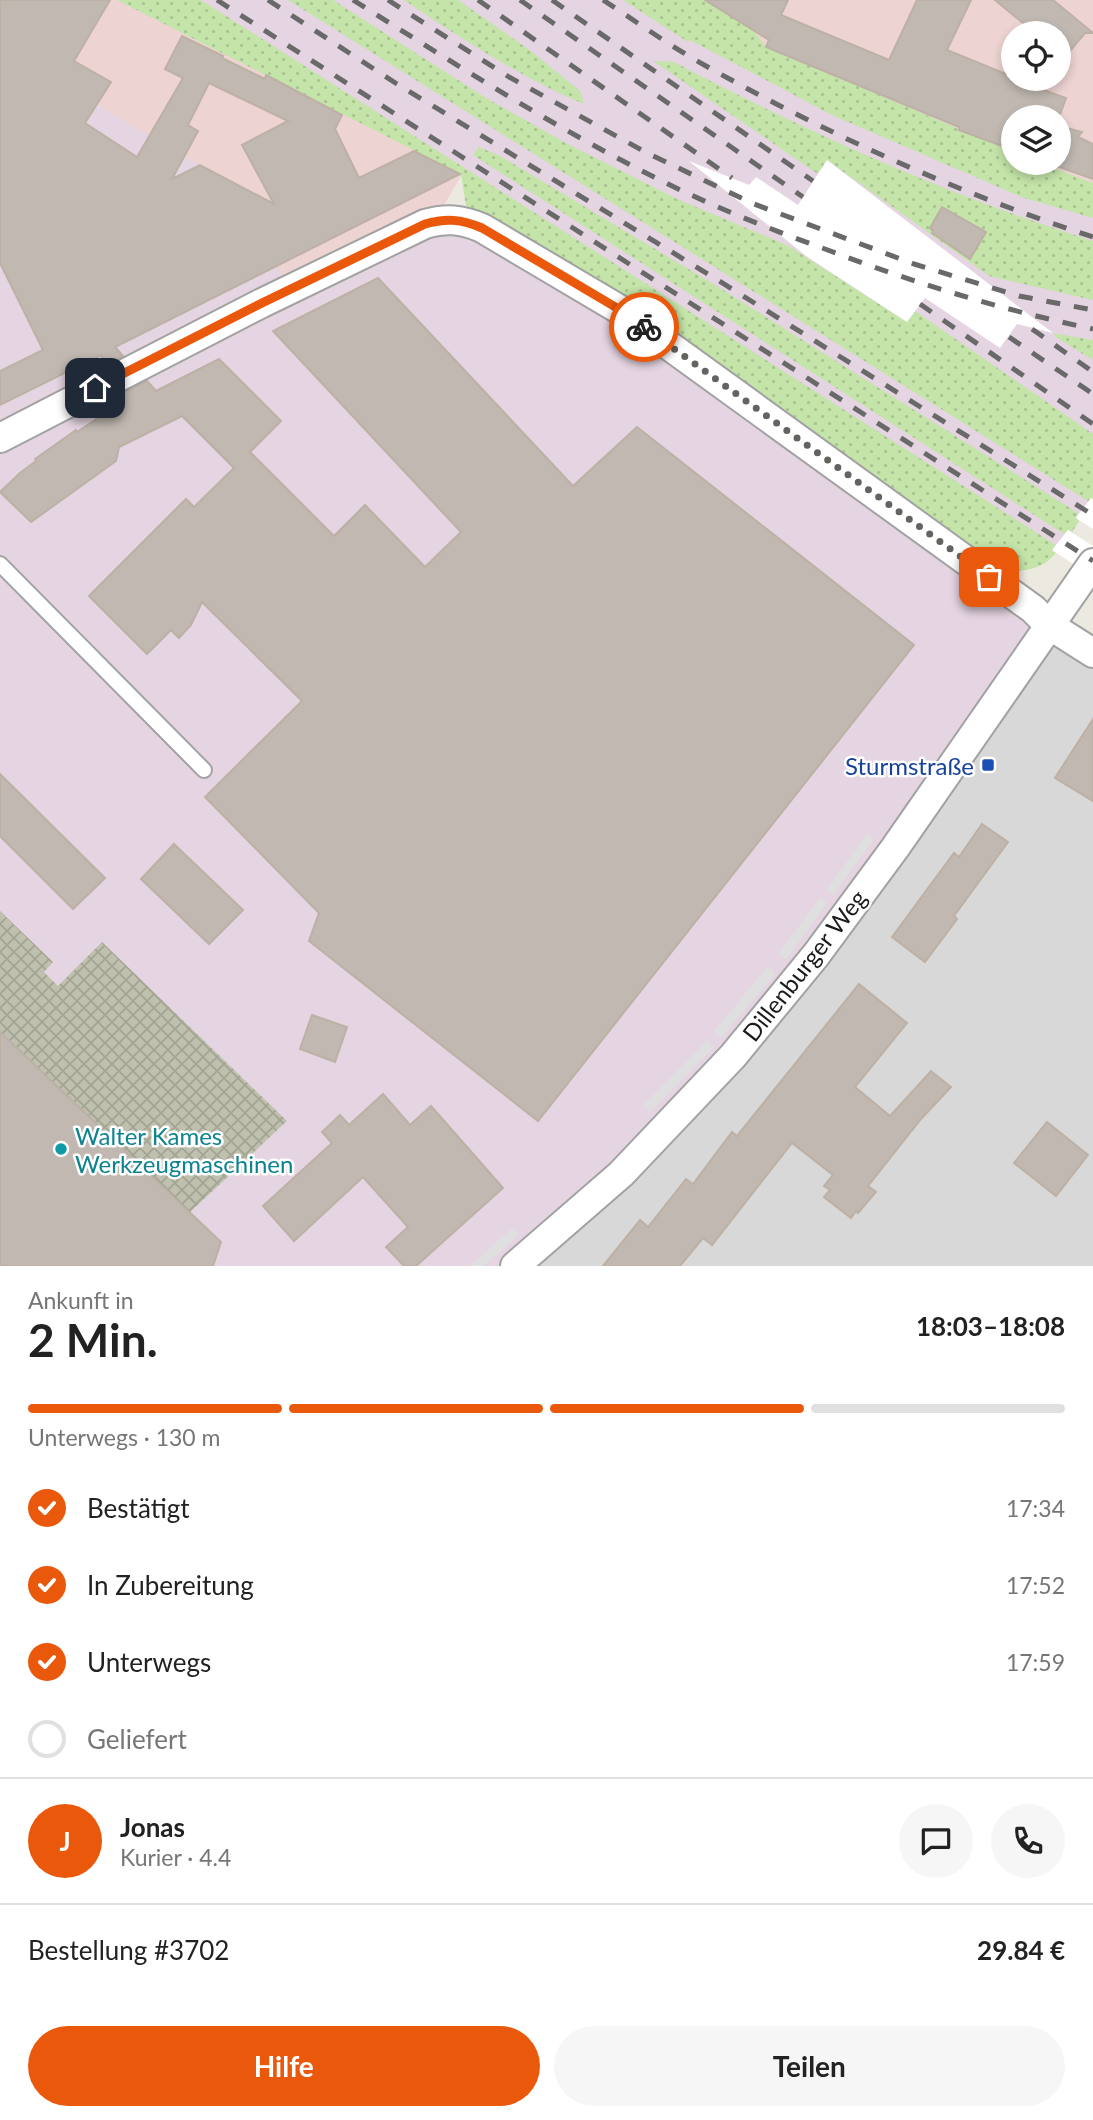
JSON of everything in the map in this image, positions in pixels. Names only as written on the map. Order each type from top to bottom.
[{"type":"street","points":[[0,438],[262,303],[425,224],[445,219],[460,220],[482,228],[617,308],[1033,609],[1049,625],[1093,653]]},
{"type":"street","name":"Dillenburger Weg","points":[[515,1266],[621,1174],[733,1056],[816,955],[895,848],[1093,563]]},
{"type":"lane","points":[[0,564],[204,770]]},
{"type":"shaded area","points":[[0,0],[51,0],[17,58],[232,184],[287,285],[426,227],[482,231],[1030,611],[1032,646],[727,1054],[508,1266],[0,1266]]},
{"type":"shaded area","points":[[51,0],[118,0],[462,174],[439,214],[287,285],[16,58]]},
{"type":"shaded area","points":[[118,0],[705,0],[753,30],[766,47],[1001,147],[1001,175],[1071,175],[1093,183],[1093,499],[1091,498],[1076,517],[1079,521],[1072,533],[1068,530],[1052,550],[462,174]]},
{"type":"shaded area","points":[[705,0],[1093,0],[1093,183],[1071,175],[1071,105],[1001,105],[1001,147],[766,47],[753,30]]},
{"type":"shaded area","points":[[1071,644],[1093,658],[1093,1266],[521,1266],[1038,652]]},
{"type":"shaded area","points":[[867,834],[874,839],[833,895],[826,890]]},
{"type":"shaded area","points":[[820,898],[827,903],[786,960],[778,954]]},
{"type":"shaded area","points":[[0,911],[53,962],[44,972],[58,986],[102,942],[287,1121],[187,1215],[0,1039]]},
{"type":"shaded area","points":[[768,966],[776,973],[721,1038],[714,1031]]},
{"type":"shaded area","points":[[707,1040],[714,1047],[650,1112],[643,1105]]},
{"type":"shaded area","points":[[512,1228],[519,1235],[484,1266],[470,1266]]},
{"type":"green space","points":[[117,0],[201,0],[1056,545],[1052,550],[1056,553],[1038,567],[1016,571],[1000,570],[629,304],[560,257],[466,206],[461,174]]},
{"type":"green space","points":[[288,0],[333,0],[486,98],[564,142],[677,199],[787,245],[907,322],[915,311],[1093,434],[1093,499],[1088,501]]},
{"type":"green space","points":[[404,0],[458,0],[531,51],[580,91],[584,104],[514,70]]},
{"type":"green space","points":[[623,0],[705,0],[753,30],[766,47],[1001,147],[1001,175],[1071,175],[1093,183],[1093,218],[1024,198],[832,115],[690,40],[688,42]]},
{"type":"green space","points":[[653,61],[674,62],[827,138],[932,183],[1093,241],[1093,300],[989,276],[827,160],[818,174]]},
{"type":"green space","points":[[479,147],[500,156],[715,285],[1078,513],[1076,518],[1079,521],[1072,532],[1068,530],[1064,534],[473,155]]},
{"type":"green space","points":[[1053,333],[1093,340],[1093,360],[1057,338]]},
{"type":"pier","points":[[827,160],[1053,333],[1017,324],[1000,348],[925,298],[907,322],[806,256],[689,161],[749,185],[756,177],[798,205]]},
{"type":"pier","points":[[1091,498],[1093,499],[1093,529],[1076,518]]},
{"type":"pier","points":[[1068,530],[1093,546],[1093,577],[1052,550]]},
{"type":"building","points":[[0,0],[110,0],[74,61],[111,82],[85,123],[137,157],[183,78],[165,69],[182,36],[265,79],[266,75],[342,115],[335,129],[359,178],[414,151],[460,174],[115,347],[123,356],[106,365],[101,355],[0,405],[0,371],[43,350],[0,263]],"holes":[[[209,83],[288,121],[242,145],[274,204],[200,165],[172,179],[198,131],[188,125]]]},
{"type":"building","points":[[705,0],[788,0],[781,15],[889,60],[917,0],[971,0],[947,50],[1001,72],[1001,91],[1046,91],[1066,98],[1063,105],[1001,105],[1001,146],[766,47],[769,40]]},
{"type":"building","points":[[995,0],[1053,0],[1093,33],[1085,33],[1071,50],[1071,21],[1020,21]]},
{"type":"building","points":[[1071,129],[1082,132],[1078,137],[1093,144],[1093,179],[1071,171]]},
{"type":"building","points":[[942,207],[986,232],[970,259],[932,233],[930,228]]},
{"type":"building","points":[[378,278],[573,486],[637,427],[914,645],[538,1121],[309,941],[319,913],[205,797],[302,701],[202,602],[191,625],[179,638],[171,630],[147,654],[89,596],[186,499],[194,507],[234,468],[182,416],[119,447],[116,461],[31,522],[0,492],[36,461],[35,459],[125,400],[121,394],[147,381],[156,391],[219,359],[281,421],[250,452],[334,536],[365,505],[425,567],[461,532],[273,331]]},
{"type":"building","points":[[1093,719],[1093,801],[1055,778]]},
{"type":"building","points":[[0,774],[105,878],[73,909],[0,836]]},
{"type":"building","points":[[982,824],[1008,842],[954,916],[957,919],[925,962],[892,937],[954,853],[959,857]]},
{"type":"building","points":[[174,844],[243,910],[209,944],[141,879]]},
{"type":"building","points":[[859,984],[907,1023],[855,1087],[890,1116],[931,1071],[951,1087],[921,1119],[868,1186],[876,1192],[858,1213],[856,1211],[851,1218],[824,1197],[830,1190],[824,1186],[833,1175],[792,1143],[712,1245],[703,1238],[680,1266],[603,1266],[640,1220],[648,1227],[686,1179],[693,1184],[732,1132],[737,1136]]},
{"type":"building","points":[[312,1015],[347,1027],[335,1062],[300,1049]]},
{"type":"building","name":"Walter Kames Werkzeugmaschinen","points":[[0,1032],[221,1242],[213,1266],[0,1266]]},
{"type":"building","points":[[383,1094],[410,1125],[431,1106],[503,1188],[416,1266],[404,1266],[386,1247],[408,1227],[363,1177],[294,1241],[263,1206],[332,1143],[322,1132],[340,1115],[349,1125]]},
{"type":"building","points":[[1047,1122],[1088,1155],[1056,1196],[1014,1163]]},
{"type":"railway","points":[[217,0],[1093,561]]},
{"type":"railway","points":[[268,0],[397,84],[716,279],[1093,515]]},
{"type":"railway","points":[[353,0],[577,136],[717,207],[924,284],[990,304],[1093,329]]},
{"type":"railway","points":[[388,0],[509,77],[649,154],[754,204],[914,264],[1019,296],[1093,310]]},
{"type":"railway","points":[[478,0],[732,178]]},
{"type":"railway","points":[[520,0],[803,197]]},
{"type":"railway","points":[[552,0],[813,181]]},
{"type":"railway","points":[[603,0],[706,66],[799,116],[944,182],[1093,237]]},
{"type":"railway","points":[[920,304],[1093,424]]},
{"type":"railway","points":[[1032,329],[1093,372]]},
{"type":"railway","points":[[1009,337],[1093,394]]},
{"type":"way so far","points":[[644,327],[989,577]]},
{"type":"place","name":"Sturmstraße","points":[[988,765]]},
{"type":"place","name":"Walter Kames Werkzeugmaschinen","points":[[61,1149]]},
{"type":"route","points":[[95,388],[425,224],[445,219],[460,220],[482,228],[617,308],[644,327]]}]
